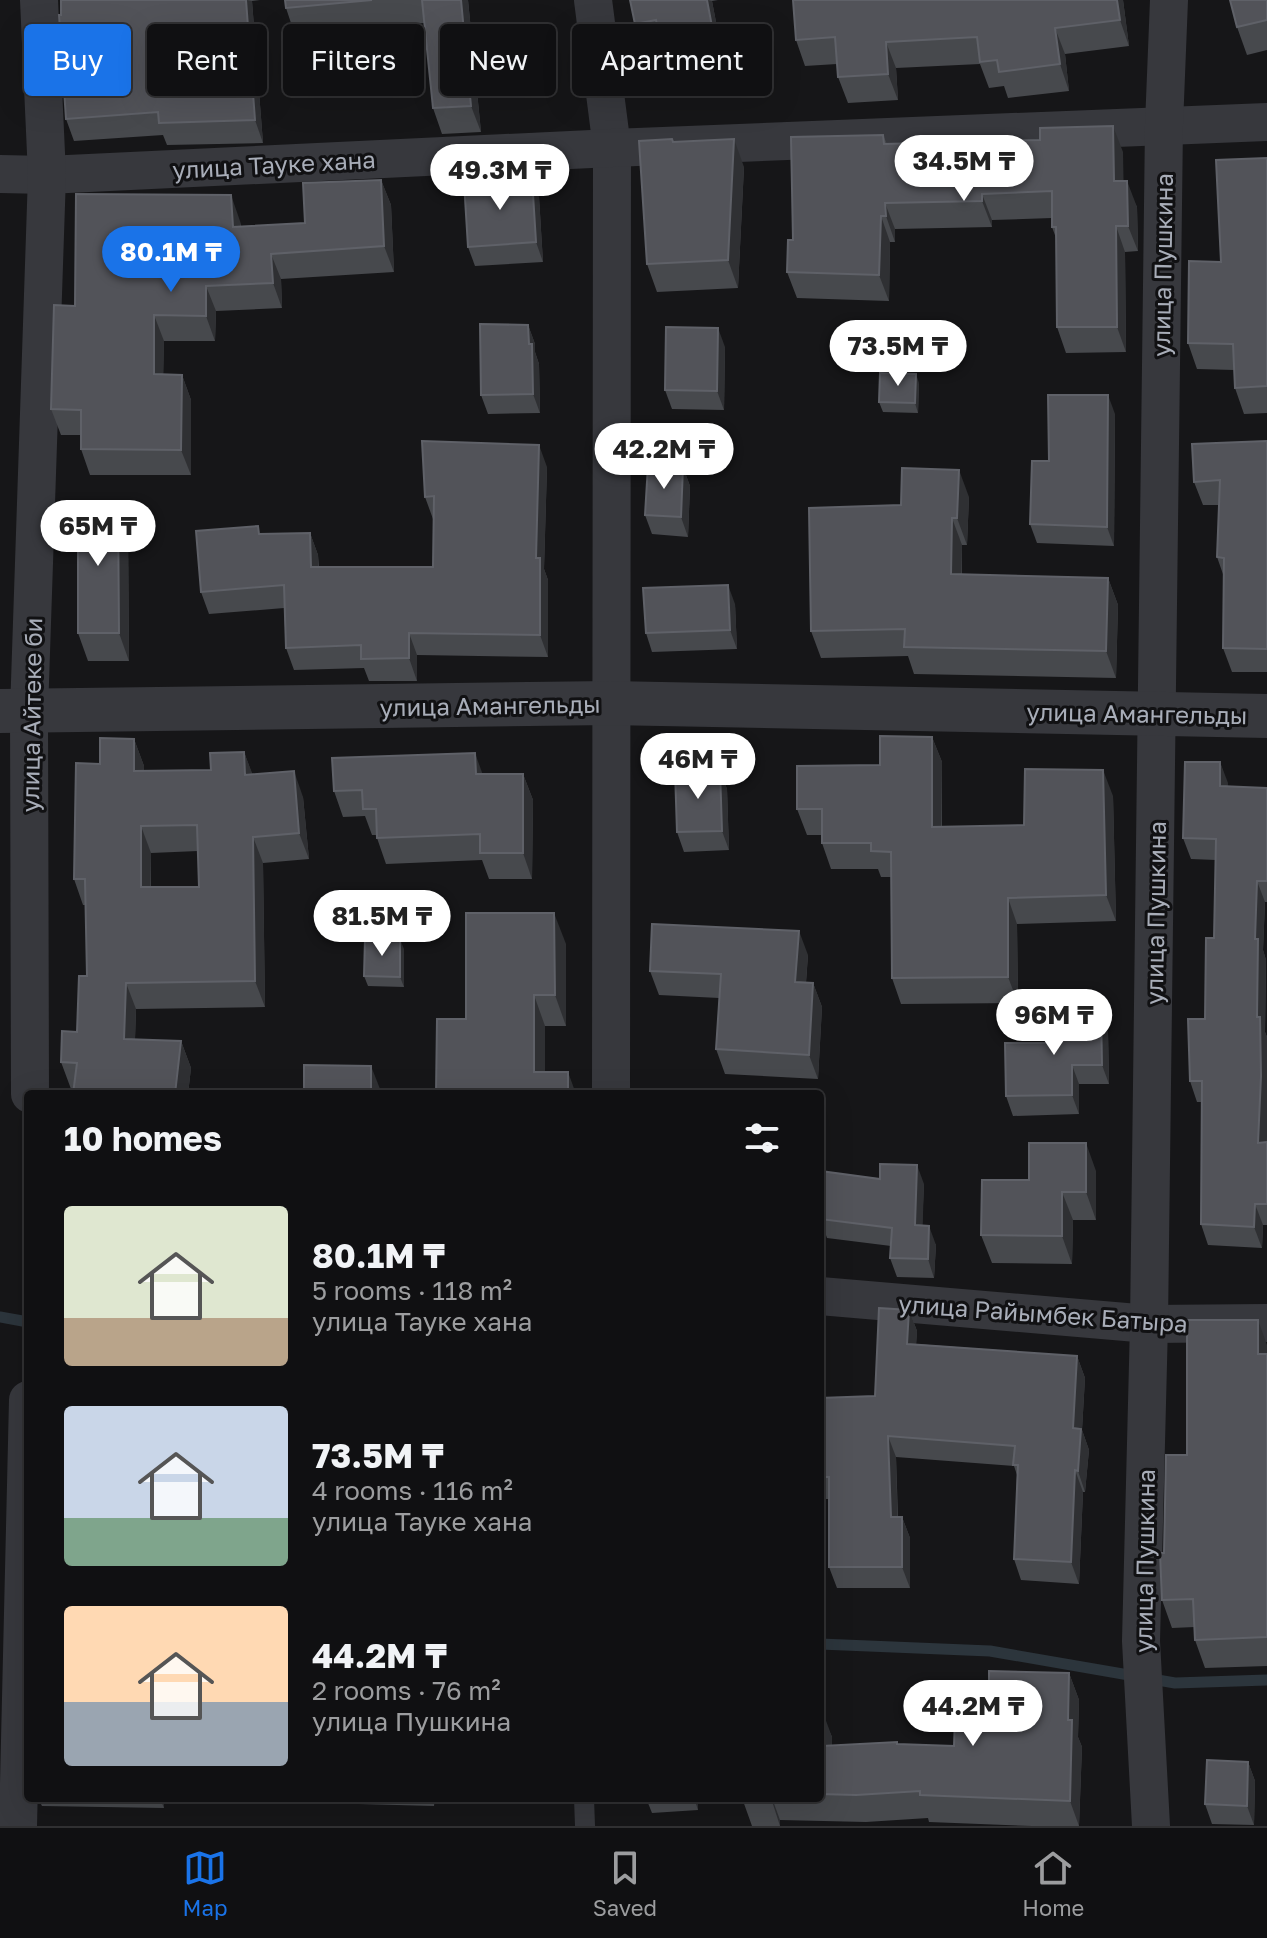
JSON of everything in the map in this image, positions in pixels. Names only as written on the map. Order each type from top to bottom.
[{"type":"street","name":"улица Айтеке би","points":[[30,1090],[14,712],[47,175],[39,0]]},
{"type":"street","points":[[593,0],[612,148],[611,1090]]},
{"type":"street","name":"улица Пушкина","points":[[1151,1826],[1141,1641],[1149,1324],[1164,125],[1169,0]]},
{"type":"street","name":"улица Тауке хана","points":[[0,174],[47,175],[612,148],[1267,122]]},
{"type":"street","name":"улица Амангельды","points":[[14,712],[610,703],[1267,716]]},
{"type":"street","name":"улица Райымбек Батыра","points":[[824,1296],[1149,1324],[1267,1323]]},
{"type":"street","points":[[18,1826],[24,1570]]},
{"type":"lane","points":[[584,1802],[585,1826]]},
{"type":"building","points":[[61,0],[246,0],[248,24],[147,24],[147,96],[253,96],[255,120],[159,123],[158,112],[66,119],[64,96],[131,96],[131,24],[60,24]]},
{"type":"building","points":[[285,0],[372,0],[286,8]]},
{"type":"building","points":[[422,0],[461,0],[463,24],[440,24],[440,96],[470,96],[471,106],[433,108]]},
{"type":"building","points":[[630,0],[707,0],[712,24],[657,24],[656,20],[635,24]]},
{"type":"building","points":[[793,0],[1117,0],[1120,20],[1055,28],[1060,64],[999,72],[997,60],[980,62],[977,37],[886,42],[888,74],[838,77],[835,37],[796,40]]},
{"type":"building","points":[[1230,0],[1267,0],[1267,20],[1237,27]]},
{"type":"building","points":[[1113,126],[1114,181],[1127,181],[1128,226],[1116,226],[1117,327],[1057,327],[1056,227],[1052,227],[1052,191],[982,194],[982,201],[885,203],[886,216],[881,216],[879,275],[787,272],[788,240],[793,240],[791,137],[883,135],[884,144],[1040,140],[1040,128]]},
{"type":"building","points":[[672,139],[673,142],[734,139],[728,260],[647,264],[639,141]]},
{"type":"building","points":[[1267,158],[1267,386],[1235,388],[1233,344],[1188,343],[1189,261],[1221,262],[1216,160]]},
{"type":"building","points":[[532,178],[536,242],[468,247],[464,182]]},
{"type":"building","points":[[381,180],[384,246],[271,254],[273,283],[206,286],[206,316],[154,315],[154,374],[182,375],[181,450],[81,449],[81,410],[51,409],[54,305],[75,306],[76,194],[231,195],[233,227],[305,223],[303,183]]},
{"type":"building","points":[[480,324],[528,325],[529,344],[532,344],[533,394],[481,395]]},
{"type":"building","points":[[666,327],[718,328],[717,391],[665,390]]},
{"type":"building","points":[[880,373],[916,374],[915,403],[879,402]]},
{"type":"building","points":[[1048,395],[1108,395],[1107,527],[1030,524],[1032,461],[1049,461]]},
{"type":"building","points":[[422,441],[539,445],[536,558],[540,558],[540,635],[409,633],[409,658],[361,659],[361,645],[286,648],[284,585],[201,592],[196,531],[258,526],[259,534],[310,533],[311,567],[433,567],[434,496],[425,497]]},
{"type":"building","points":[[1267,441],[1267,649],[1223,648],[1224,558],[1217,557],[1220,480],[1194,482],[1192,444]]},
{"type":"building","points":[[648,465],[683,467],[681,517],[645,515]]},
{"type":"building","points":[[902,468],[959,470],[957,518],[952,518],[951,574],[1108,578],[1106,651],[904,647],[905,629],[811,631],[809,508],[901,505]]},
{"type":"building","points":[[78,502],[118,502],[119,633],[78,633]]},
{"type":"building","points":[[728,585],[730,630],[646,633],[643,588]]},
{"type":"building","points":[[880,736],[932,737],[932,827],[1024,825],[1025,769],[1103,770],[1106,895],[1008,898],[1008,977],[892,978],[891,852],[871,851],[871,843],[822,843],[822,809],[797,809],[797,766],[880,765]]},
{"type":"building","points":[[100,738],[134,739],[134,771],[211,770],[210,753],[244,752],[245,775],[294,771],[299,833],[253,837],[255,981],[126,983],[124,1039],[181,1041],[175,1090],[74,1090],[77,1063],[61,1062],[62,1031],[77,1032],[79,976],[87,976],[85,879],[74,879],[76,763],[100,764]],"holes":[[[197,825],[199,887],[141,887],[141,826]]]},
{"type":"building","points":[[475,753],[476,774],[523,774],[523,853],[480,853],[480,834],[377,838],[376,809],[363,809],[362,790],[334,791],[332,758]]},
{"type":"building","points":[[1185,762],[1220,762],[1220,786],[1267,788],[1267,881],[1257,881],[1255,939],[1258,939],[1257,1017],[1260,1017],[1261,1076],[1258,1143],[1267,1142],[1267,1204],[1255,1204],[1254,1227],[1201,1224],[1202,1081],[1190,1081],[1188,1019],[1205,1019],[1206,938],[1214,938],[1216,839],[1183,838]]},
{"type":"building","points":[[720,770],[722,831],[677,832],[675,771]]},
{"type":"building","points":[[466,913],[554,913],[555,995],[534,995],[534,1072],[568,1072],[568,1090],[436,1090],[437,1019],[466,1019]]},
{"type":"building","points":[[652,924],[799,931],[795,982],[813,983],[809,1055],[716,1049],[721,974],[650,971]]},
{"type":"building","points":[[365,939],[400,939],[400,977],[364,976]]},
{"type":"building","points":[[1101,1012],[1102,1065],[1072,1065],[1072,1095],[1006,1096],[1005,1043],[1055,1043],[1055,1013]]},
{"type":"building","points":[[304,1065],[371,1066],[371,1090],[304,1090]]},
{"type":"building","points":[[1029,1143],[1086,1143],[1086,1192],[1062,1192],[1062,1236],[981,1235],[982,1180],[1029,1180]]},
{"type":"building","points":[[880,1164],[917,1165],[915,1225],[929,1226],[928,1259],[890,1258],[892,1228],[824,1220],[824,1172],[880,1179]]},
{"type":"building","points":[[879,1308],[909,1310],[907,1344],[1077,1356],[1073,1428],[1081,1429],[1078,1471],[1075,1470],[1071,1562],[1014,1559],[1018,1465],[1013,1465],[1015,1446],[888,1436],[891,1517],[902,1517],[902,1567],[829,1567],[829,1477],[824,1477],[824,1398],[875,1396]]},
{"type":"building","points":[[1187,1320],[1258,1320],[1258,1354],[1267,1354],[1267,1637],[1195,1640],[1193,1599],[1162,1600],[1160,1553],[1164,1553],[1166,1455],[1187,1455]]},
{"type":"building","points":[[989,1671],[1069,1673],[1068,1720],[1072,1720],[1070,1801],[920,1795],[920,1791],[824,1794],[824,1746],[897,1742],[954,1746],[956,1686],[989,1687]]},
{"type":"building","points":[[1207,1760],[1248,1762],[1247,1806],[1205,1804]]},
{"type":"waterway","points":[[0,1317],[24,1321]]},
{"type":"waterway","points":[[824,1644],[990,1651],[1175,1683],[1267,1680]]}]
